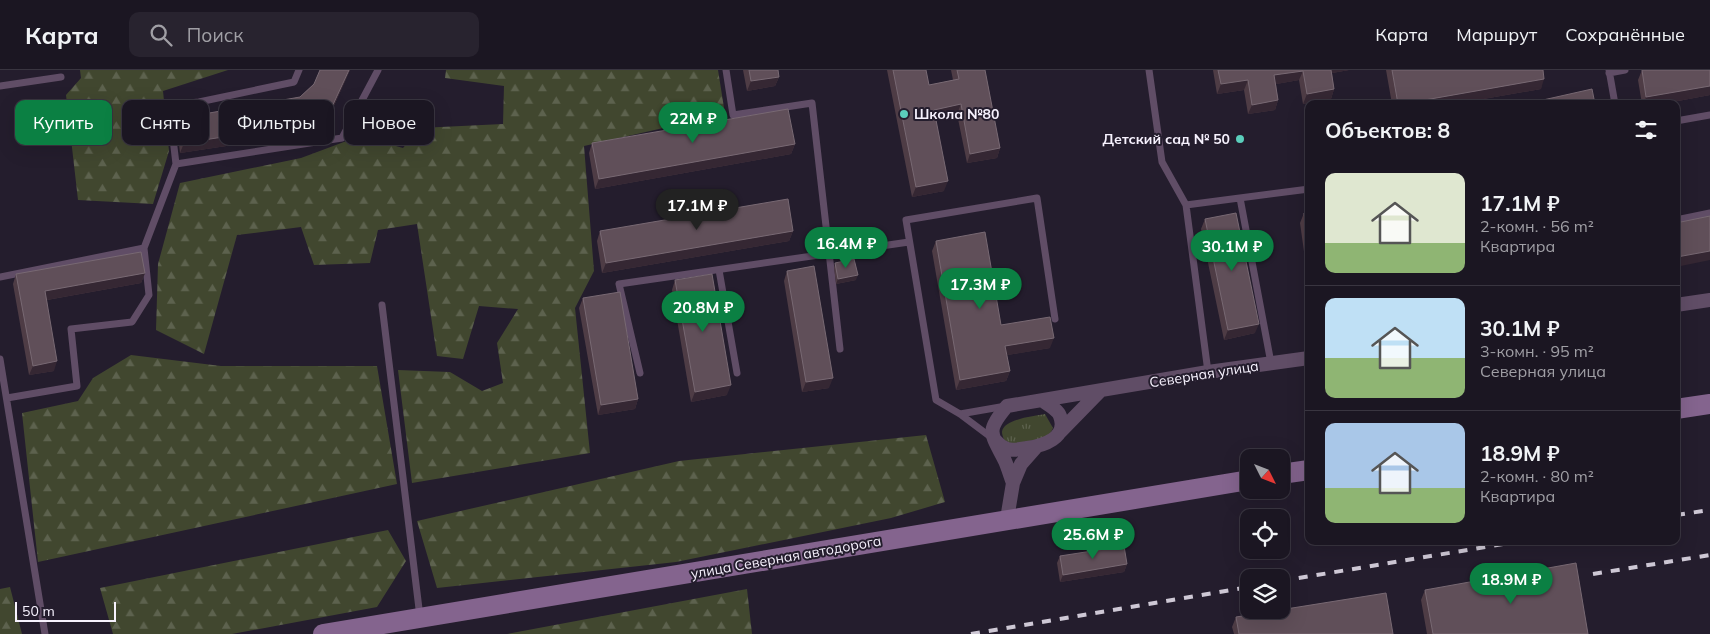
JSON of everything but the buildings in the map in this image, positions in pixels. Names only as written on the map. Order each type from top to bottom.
[{"type":"main road","points":[[1680,408],[1710,404]]},
{"type":"main road","points":[[1290,473],[1305,471]]},
{"type":"main road","name":"улица Северная автодорога","points":[[323,634],[1240,481]]},
{"type":"street","points":[[1680,305],[1710,300]]},
{"type":"street","name":"Северная улица","points":[[1043,401],[1208,372],[1305,359]]},
{"type":"street","points":[[992,438],[1000,446],[1009,450],[1036,447],[1050,443],[1099,392]]},
{"type":"street","points":[[1013,483],[1005,462],[992,438],[994,422],[1007,406],[1043,401],[1056,410],[1060,416],[1061,425],[1059,433]]},
{"type":"street","points":[[1007,519],[1013,483],[1021,464],[1036,447]]},
{"type":"lane","points":[[8,398],[77,386],[71,329],[132,322],[149,295],[144,248],[176,164],[169,106],[198,102],[294,82],[299,70]]},
{"type":"lane","points":[[176,164],[342,138],[378,70]]},
{"type":"lane","points":[[726,70],[733,115],[812,103],[840,349]]},
{"type":"lane","points":[[1149,70],[1162,162],[1186,205],[1208,372]]},
{"type":"lane","points":[[1614,100],[1609,71],[1625,70]]},
{"type":"lane","points":[[0,86],[61,77]]},
{"type":"lane","points":[[1680,120],[1710,114]]},
{"type":"lane","points":[[1186,205],[1305,190]]},
{"type":"lane","points":[[992,438],[960,414],[936,400],[906,220],[1037,198],[1055,319]]},
{"type":"lane","points":[[1240,198],[1271,363]]},
{"type":"lane","points":[[1680,219],[1710,213]]},
{"type":"lane","points":[[640,373],[619,284],[910,242]]},
{"type":"lane","points":[[0,276],[144,248]]},
{"type":"lane","points":[[719,270],[737,374]]},
{"type":"lane","points":[[382,305],[420,619]]},
{"type":"lane","points":[[0,359],[8,398],[44,634]]},
{"type":"lane","points":[[960,414],[1007,406]]},
{"type":"green space","points":[[80,70],[228,70],[163,91],[164,100],[122,100],[122,145],[168,145],[169,151],[153,204],[78,200],[72,145],[112,145],[112,100],[67,100],[66,95],[81,78]]},
{"type":"green space","points":[[446,70],[718,70],[725,114],[584,146],[594,271],[575,308],[590,453],[412,483],[398,370],[450,372],[482,391],[503,383],[497,343],[518,309],[479,306],[463,359],[437,356],[417,224],[378,230],[370,263],[314,265],[301,227],[237,235],[204,354],[156,330],[158,264],[180,183],[301,158],[344,142],[344,145],[392,145],[403,148],[406,145],[434,145],[434,127],[503,124],[504,86],[445,78]]},
{"type":"green space","points":[[131,355],[221,366],[377,366],[397,484],[38,562],[22,413],[78,401],[93,378]]},
{"type":"green space","points":[[1045,414],[1053,428],[1048,438],[1012,444],[1004,440],[1002,432],[1008,424],[1020,419]]},
{"type":"green space","points":[[926,435],[945,502],[891,518],[676,562],[437,588],[417,521],[679,461]]},
{"type":"green space","points":[[388,530],[406,561],[377,607],[232,634],[113,634],[100,588]]},
{"type":"green space","points":[[10,587],[22,634],[0,634],[0,589]]},
{"type":"green space","points":[[747,589],[752,634],[507,634]]},
{"type":"railway","points":[[1680,514],[1710,510]]},
{"type":"railway","points":[[1290,580],[1497,545]]},
{"type":"railway","points":[[1593,574],[1710,555]]},
{"type":"railway","points":[[971,634],[1240,589]]},
{"type":"place","name":"Школа №80","points":[[904,114]]},
{"type":"place","name":"Детский сад № 50","points":[[1240,139]]}]
